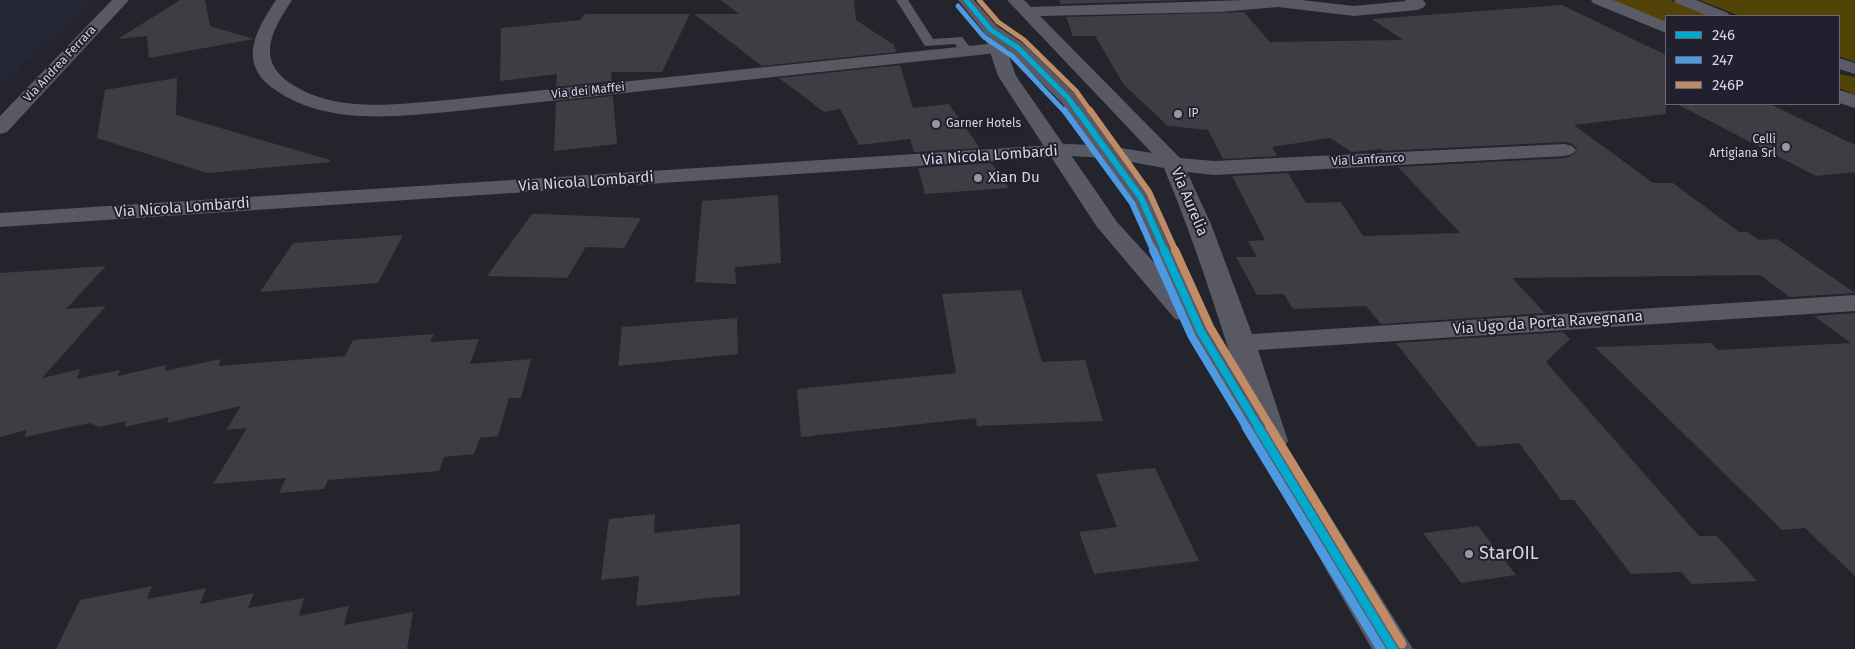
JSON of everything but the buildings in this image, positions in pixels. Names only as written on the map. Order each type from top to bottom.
[{"type":"main road","name":"Via Aurelia","points":[[966,0],[991,30],[1018,48],[1068,98],[1141,198],[1201,332],[1393,649]]},
{"type":"main road","name":"Via Aurelia","points":[[991,30],[1008,76],[1110,227],[1201,332]]},
{"type":"street","name":"Via Andrea Ferrara","points":[[0,128],[121,0]]},
{"type":"street","name":"Via dei Maffei","points":[[284,0],[270,20],[262,39],[260,49],[266,69],[272,78],[287,91],[311,102],[355,109],[390,110],[448,106],[997,48]]},
{"type":"street","points":[[1021,6],[1220,7],[1278,2],[1354,11],[1418,4],[1412,0]]},
{"type":"street","points":[[1599,0],[1665,28]]},
{"type":"street","points":[[1682,0],[1720,15]]},
{"type":"street","name":"Via Aurelia","points":[[1021,6],[1172,162],[1196,216],[1241,343],[1277,456]]},
{"type":"street","points":[[1840,96],[1855,102]]},
{"type":"street","name":"Via Lanfranco","points":[[1172,162],[1194,167],[1214,168],[1565,150]]},
{"type":"street","name":"Via Nicola Lombardi","points":[[0,220],[1058,152],[1109,152],[1172,162]]},
{"type":"street","name":"Via Ugo da Porta Ravegnana","points":[[1241,343],[1855,304]]},
{"type":"lane","points":[[902,0],[929,43],[958,40],[966,51]]},
{"type":"shaded area","points":[[0,0],[93,0],[0,87]]},
{"type":"shaded area","points":[[1611,0],[1670,0],[1708,15],[1665,15],[1665,23]]},
{"type":"shaded area","points":[[1699,0],[1855,0],[1855,62],[1840,56],[1840,15],[1737,15]]},
{"type":"shaded area","points":[[1840,74],[1855,77],[1855,95],[1840,88]]},
{"type":"transit line","name":"246","points":[[966,0],[991,30],[1018,48],[1068,98],[1141,198],[1201,332],[1393,649]]},
{"type":"transit line","name":"246P","points":[[979,0],[998,22],[1024,40],[1076,91],[1149,192],[1210,327],[1402,644]]},
{"type":"transit line","name":"247","points":[[958,6],[984,37],[1012,56],[1060,105],[1132,203],[1192,337],[1381,649]]},
{"type":"place","name":"IP","points":[[1178,114]]},
{"type":"place","name":"Garner Hotels","points":[[936,124]]},
{"type":"place","name":"Celli Artigiana Srl","points":[[1786,147]]},
{"type":"place","name":"Xian Du","points":[[978,178]]},
{"type":"place","name":"StarOIL","points":[[1469,554]]}]
